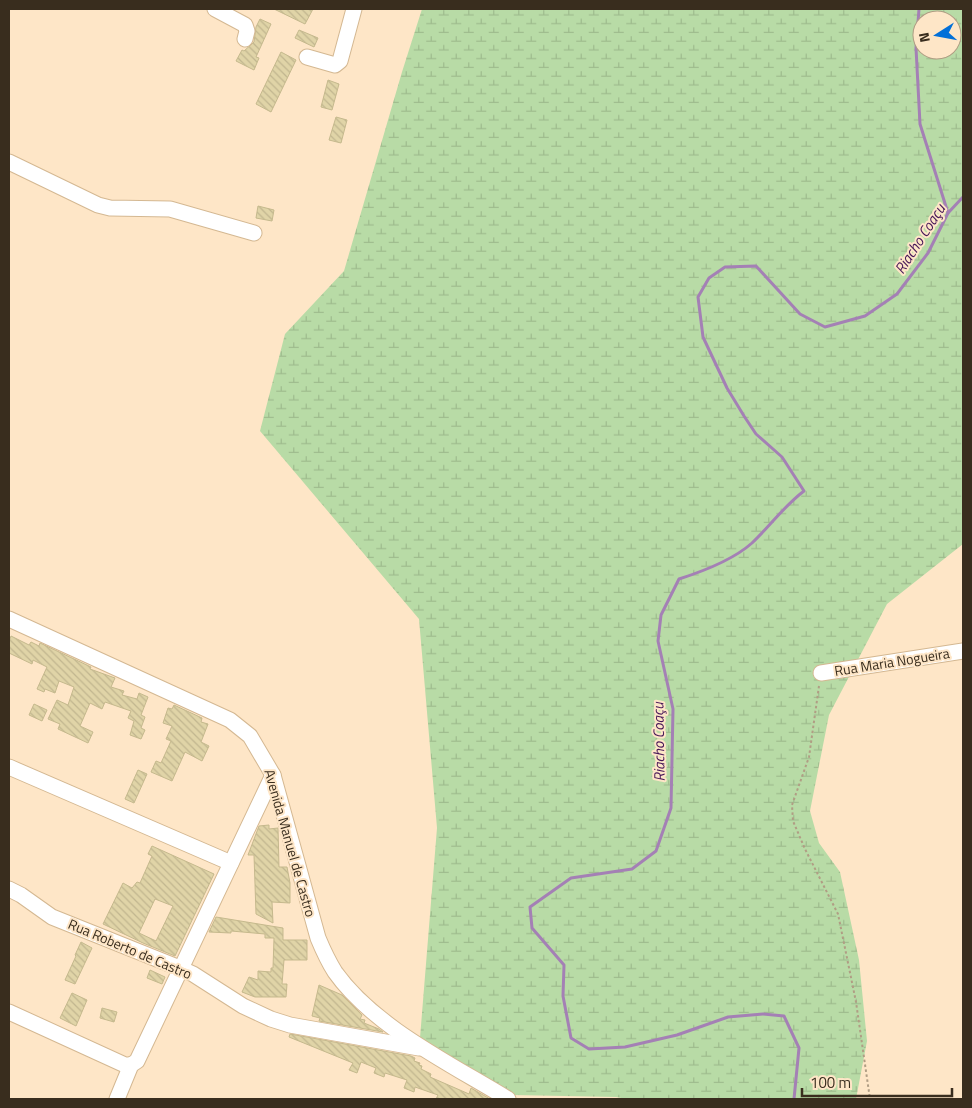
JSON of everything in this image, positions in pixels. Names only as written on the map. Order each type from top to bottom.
[{"type":"street","points":[[307,57],[335,65],[340,62],[354,9]]},
{"type":"street","points":[[218,10],[245,25],[247,31],[245,39]]},
{"type":"street","points":[[9,162],[98,205],[110,208],[170,209],[254,233]]},
{"type":"street","name":"Avenida Manuel de Castro","points":[[9,619],[230,720],[250,736],[273,775],[318,938],[328,961],[336,973],[362,1002],[394,1028],[508,1099]]},
{"type":"street","name":"Rua Maria Nogueira","points":[[821,673],[963,651]]},
{"type":"street","points":[[9,767],[231,864]]},
{"type":"street","points":[[116,1099],[131,1065],[137,1061],[182,969],[273,775]]},
{"type":"street","name":"Rua Roberto de Castro","points":[[9,888],[52,917],[193,974],[243,1006],[271,1019],[290,1025],[426,1049]]},
{"type":"street","points":[[9,1012],[124,1065],[131,1065]]},
{"type":"path","points":[[821,673],[809,757],[792,804],[793,821],[804,849],[838,914],[856,1002],[870,1099]]},
{"type":"green space","points":[[422,9],[963,9],[963,544],[887,604],[829,715],[810,811],[819,843],[840,872],[859,960],[867,1041],[856,1099],[627,1099],[616,1097],[512,1095],[420,1038],[437,828],[419,619],[260,431],[285,334],[344,271]]},
{"type":"building","points":[[274,9],[313,9],[305,24]]},
{"type":"building","points":[[260,19],[271,24],[256,57],[259,58],[254,70],[236,61],[242,50],[244,51],[254,42],[256,27]]},
{"type":"building","points":[[299,30],[318,38],[314,47],[295,38]]},
{"type":"building","points":[[281,52],[296,60],[271,112],[256,104]]},
{"type":"building","points":[[328,80],[339,84],[332,110],[321,107]]},
{"type":"building","points":[[336,117],[347,120],[341,143],[329,140]]},
{"type":"building","points":[[258,206],[274,210],[272,221],[256,218]]},
{"type":"building","points":[[11,636],[29,645],[31,642],[39,646],[40,643],[91,667],[90,669],[115,678],[111,687],[124,691],[122,695],[137,699],[139,693],[148,697],[141,715],[145,717],[141,728],[145,730],[141,739],[130,735],[134,721],[128,718],[131,711],[105,702],[102,709],[90,703],[80,726],[93,732],[88,743],[58,729],[60,724],[48,719],[57,700],[68,705],[74,687],[59,681],[55,693],[45,689],[44,692],[37,689],[47,667],[33,660],[32,664],[9,653]]},
{"type":"building","points":[[34,704],[47,710],[42,721],[29,715]]},
{"type":"building","points":[[174,705],[202,718],[201,722],[208,724],[201,742],[209,746],[202,761],[185,752],[172,781],[151,772],[156,761],[161,763],[171,741],[166,739],[172,726],[163,723],[168,708],[172,709]]},
{"type":"building","points":[[138,770],[147,774],[134,803],[125,799]]},
{"type":"building","points":[[269,825],[269,829],[278,828],[279,867],[287,867],[290,883],[290,903],[272,902],[273,923],[256,914],[254,855],[248,855],[259,826]]},
{"type":"building","points":[[152,846],[214,874],[175,956],[103,924],[123,883],[132,888],[137,882],[140,883],[152,856],[148,854]],"holes":[[[155,899],[173,906],[156,941],[139,933]]]},
{"type":"building","points":[[216,917],[283,928],[283,940],[307,940],[307,960],[284,960],[282,984],[287,984],[286,997],[255,997],[242,992],[249,977],[258,980],[258,971],[271,972],[271,968],[273,968],[274,938],[265,938],[265,934],[231,931],[231,933],[209,932]]},
{"type":"building","points":[[81,942],[92,948],[75,984],[65,980]]},
{"type":"building","points":[[150,970],[165,977],[162,984],[147,978]]},
{"type":"building","points":[[319,985],[342,995],[362,1015],[360,1019],[365,1020],[364,1023],[383,1032],[319,1021],[320,1018],[312,1016]]},
{"type":"building","points":[[72,993],[87,1000],[76,1026],[60,1018]]},
{"type":"building","points":[[102,1008],[117,1012],[114,1022],[100,1018]]},
{"type":"building","points":[[290,1034],[411,1056],[415,1058],[414,1061],[420,1063],[421,1069],[431,1074],[430,1077],[469,1094],[471,1088],[490,1099],[436,1099],[438,1095],[415,1087],[414,1092],[404,1088],[407,1080],[385,1073],[384,1077],[374,1073],[376,1068],[361,1062],[357,1073],[349,1070],[353,1063],[289,1037]]},
{"type":"waterway","points":[[919,9],[916,48],[920,124],[948,213]]},
{"type":"waterway","name":"Riacho Coaçu","points":[[794,1099],[799,1048],[784,1016],[763,1014],[728,1017],[677,1035],[625,1047],[589,1049],[571,1038],[563,996],[564,965],[532,928],[530,907],[571,878],[632,869],[656,851],[671,808],[673,709],[658,641],[661,615],[679,579],[736,555],[752,543],[804,491],[782,457],[756,434],[744,416],[727,388],[703,337],[698,297],[709,278],[725,267],[756,266],[800,314],[825,327],[865,316],[897,294],[928,253],[948,213],[963,197]]}]
